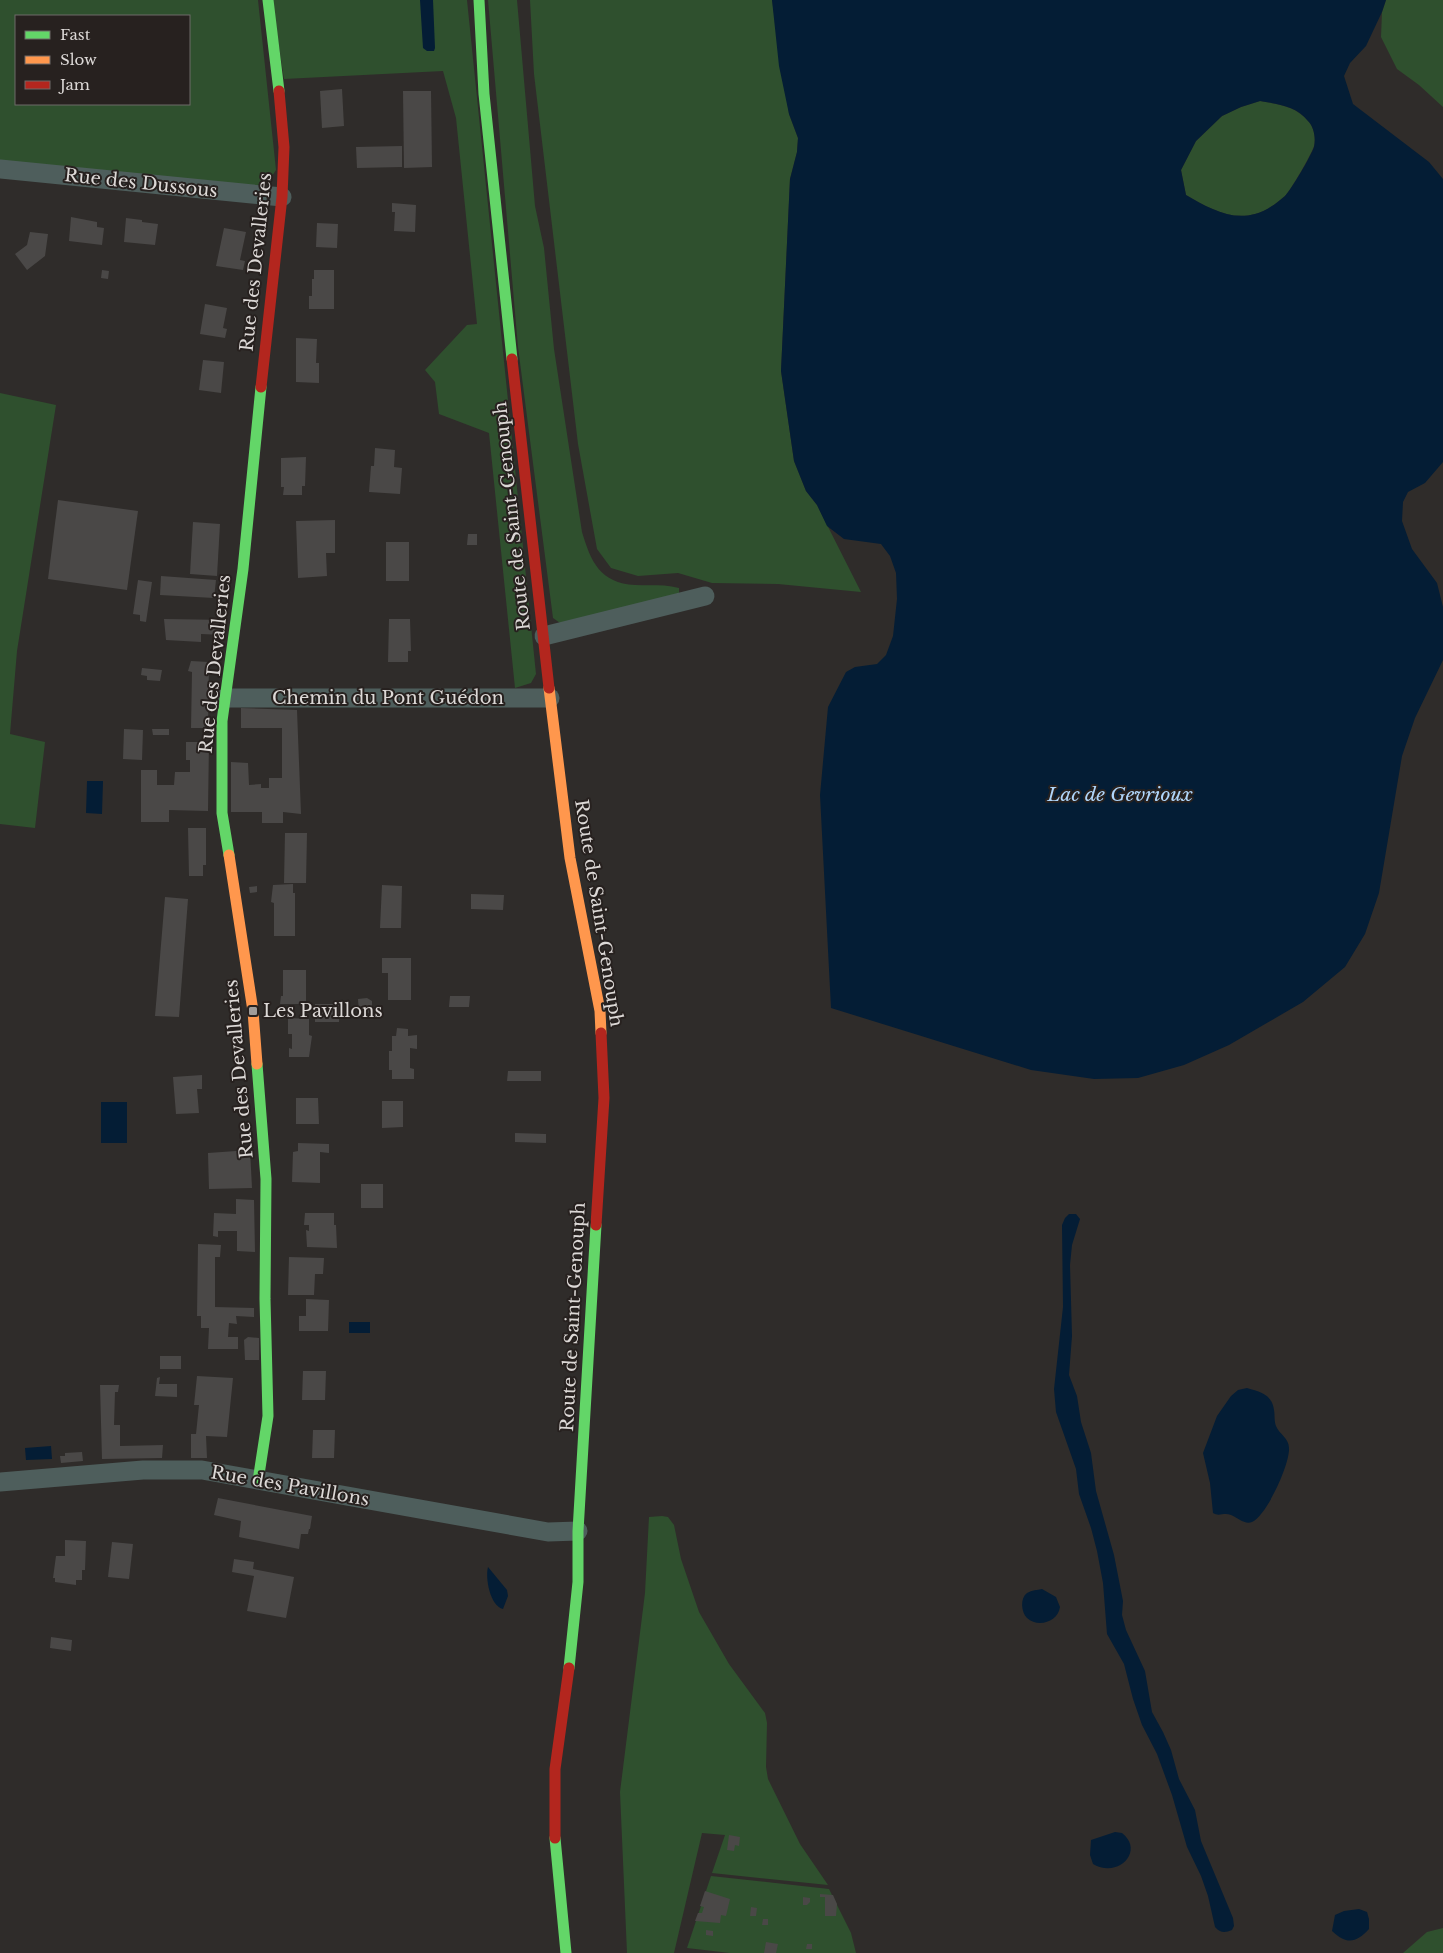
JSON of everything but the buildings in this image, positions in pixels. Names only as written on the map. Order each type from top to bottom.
[{"type":"street","name":"Rue des Devalleries","points":[[258,1481],[268,1416],[265,1298],[266,1179],[253,1011],[221,803],[221,744],[225,698],[242,577],[282,197],[284,147],[282,115],[268,0]]},
{"type":"street","name":"Route de Saint-Genouph","points":[[479,0],[484,94],[493,191],[550,698],[570,858],[600,1011],[604,1098],[578,1531],[578,1582],[575,1620],[559,1728],[555,1777],[555,1842],[566,1953]]},
{"type":"street","name":"Rue des Dussous","points":[[0,169],[282,197]]},
{"type":"street","points":[[544,636],[705,596]]},
{"type":"street","name":"Chemin du Pont Guédon","points":[[225,698],[550,698]]},
{"type":"street","name":"Rue des Pavillons","points":[[0,1482],[143,1470],[202,1470],[548,1532],[578,1531]]},
{"type":"green space","points":[[0,0],[258,0],[276,170],[268,182],[250,187],[0,161]]},
{"type":"green space","points":[[272,0],[467,0],[536,674],[531,683],[515,688],[489,433],[439,414],[435,382],[425,370],[467,325],[477,324],[456,118],[443,71],[284,79]]},
{"type":"green space","points":[[488,0],[517,0],[535,206],[544,248],[554,349],[585,543],[599,569],[613,580],[635,585],[679,588],[679,595],[563,625],[553,618],[518,347]]},
{"type":"green space","points":[[530,0],[772,0],[789,114],[798,138],[797,152],[790,179],[781,371],[794,461],[806,491],[817,505],[861,592],[778,584],[712,583],[678,573],[638,576],[611,568],[597,549],[578,444],[534,74]]},
{"type":"green space","points":[[1386,0],[1443,0],[1443,107],[1419,85],[1397,69],[1381,37],[1382,12]]},
{"type":"green space","points":[[1260,101],[1286,106],[1298,112],[1310,123],[1315,136],[1314,146],[1305,164],[1285,196],[1259,213],[1237,216],[1219,212],[1186,195],[1181,170],[1196,141],[1222,116]]},
{"type":"green space","points":[[0,393],[56,405],[17,651],[10,734],[45,742],[35,828],[0,824]]},
{"type":"green space","points":[[649,1517],[668,1517],[674,1525],[681,1559],[699,1612],[729,1664],[765,1713],[767,1723],[766,1767],[768,1779],[800,1844],[828,1885],[712,1873],[725,1835],[702,1833],[674,1953],[627,1953],[620,1792],[645,1593]]},
{"type":"green space","points":[[711,1876],[829,1889],[851,1933],[856,1953],[730,1953],[687,1948]]},
{"type":"green space","points":[[1443,1928],[1443,1953],[1403,1953],[1427,1932]]},
{"type":"water","points":[[420,0],[433,0],[434,51],[427,51],[423,48]]},
{"type":"water","name":"Lac de Gevrioux","points":[[772,0],[1386,0],[1366,46],[1350,63],[1344,76],[1353,104],[1429,162],[1443,179],[1443,462],[1425,483],[1408,492],[1403,502],[1402,521],[1412,549],[1437,583],[1443,607],[1443,660],[1415,718],[1402,756],[1379,893],[1365,934],[1345,967],[1303,1002],[1229,1045],[1184,1065],[1138,1078],[1094,1079],[1031,1070],[831,1008],[820,795],[828,707],[846,672],[855,667],[877,664],[886,655],[893,636],[897,599],[896,573],[890,556],[881,544],[844,539],[827,526],[817,505],[806,491],[794,461],[781,371],[790,179],[797,152],[798,138],[789,114],[779,66]],"holes":[[[1260,101],[1286,106],[1298,112],[1310,123],[1315,136],[1314,147],[1285,196],[1271,207],[1259,213],[1237,216],[1219,212],[1186,195],[1181,170],[1196,141],[1222,116]]]},
{"type":"water","points":[[87,781],[103,781],[102,814],[86,813]]},
{"type":"water","points":[[101,1102],[127,1102],[127,1143],[101,1143]]},
{"type":"water","points":[[1069,1214],[1076,1214],[1080,1219],[1072,1245],[1070,1265],[1072,1336],[1069,1375],[1077,1396],[1081,1422],[1091,1453],[1096,1491],[1114,1555],[1123,1601],[1122,1615],[1126,1630],[1145,1671],[1152,1712],[1171,1750],[1179,1779],[1195,1810],[1201,1841],[1233,1918],[1234,1926],[1232,1930],[1227,1932],[1223,1932],[1215,1927],[1208,1896],[1187,1847],[1172,1795],[1157,1754],[1142,1725],[1124,1664],[1107,1634],[1103,1583],[1097,1551],[1079,1494],[1076,1469],[1056,1412],[1054,1389],[1063,1307],[1062,1225]]},
{"type":"water","points":[[349,1322],[370,1322],[370,1333],[349,1333]]},
{"type":"water","points":[[1247,1388],[1265,1394],[1271,1400],[1276,1426],[1289,1445],[1286,1465],[1271,1500],[1258,1517],[1249,1523],[1228,1514],[1217,1515],[1213,1513],[1210,1483],[1203,1453],[1217,1416],[1231,1396],[1238,1390]]},
{"type":"water","points":[[51,1446],[52,1459],[26,1460],[25,1448]]},
{"type":"water","points":[[488,1567],[507,1590],[508,1596],[503,1609],[498,1607],[492,1597],[487,1578]]},
{"type":"water","points":[[1042,1589],[1056,1597],[1060,1607],[1052,1620],[1037,1623],[1027,1618],[1022,1602],[1027,1593]]},
{"type":"water","points":[[1115,1832],[1122,1833],[1128,1840],[1131,1848],[1130,1855],[1119,1866],[1111,1868],[1102,1868],[1093,1864],[1090,1855],[1091,1840]]},
{"type":"water","points":[[1359,1909],[1367,1912],[1369,1919],[1369,1929],[1364,1934],[1356,1939],[1347,1940],[1337,1936],[1332,1931],[1335,1915],[1344,1911]]},
{"type":"traffic: fast","points":[[268,0],[279,91]]},
{"type":"traffic: fast","points":[[479,0],[484,94],[512,359]]},
{"type":"traffic: fast","points":[[229,855],[222,813],[222,721],[243,569],[261,387]]},
{"type":"traffic: fast","points":[[257,1064],[266,1179],[265,1299],[268,1416],[258,1481]]},
{"type":"traffic: fast","points":[[569,1668],[578,1582],[578,1531],[596,1225]]},
{"type":"traffic: fast","points":[[555,1838],[566,1953]]},
{"type":"traffic: slow","points":[[549,688],[570,858],[600,1011],[601,1033]]},
{"type":"traffic: slow","points":[[229,855],[253,1011],[257,1064]]},
{"type":"traffic: jam","points":[[261,387],[282,197],[284,147],[279,91]]},
{"type":"traffic: jam","points":[[512,359],[549,688]]},
{"type":"traffic: jam","points":[[596,1225],[604,1098],[601,1033]]},
{"type":"traffic: jam","points":[[555,1838],[555,1769],[569,1668]]},
{"type":"place","name":"Les Pavillons","points":[[253,1011]]}]
